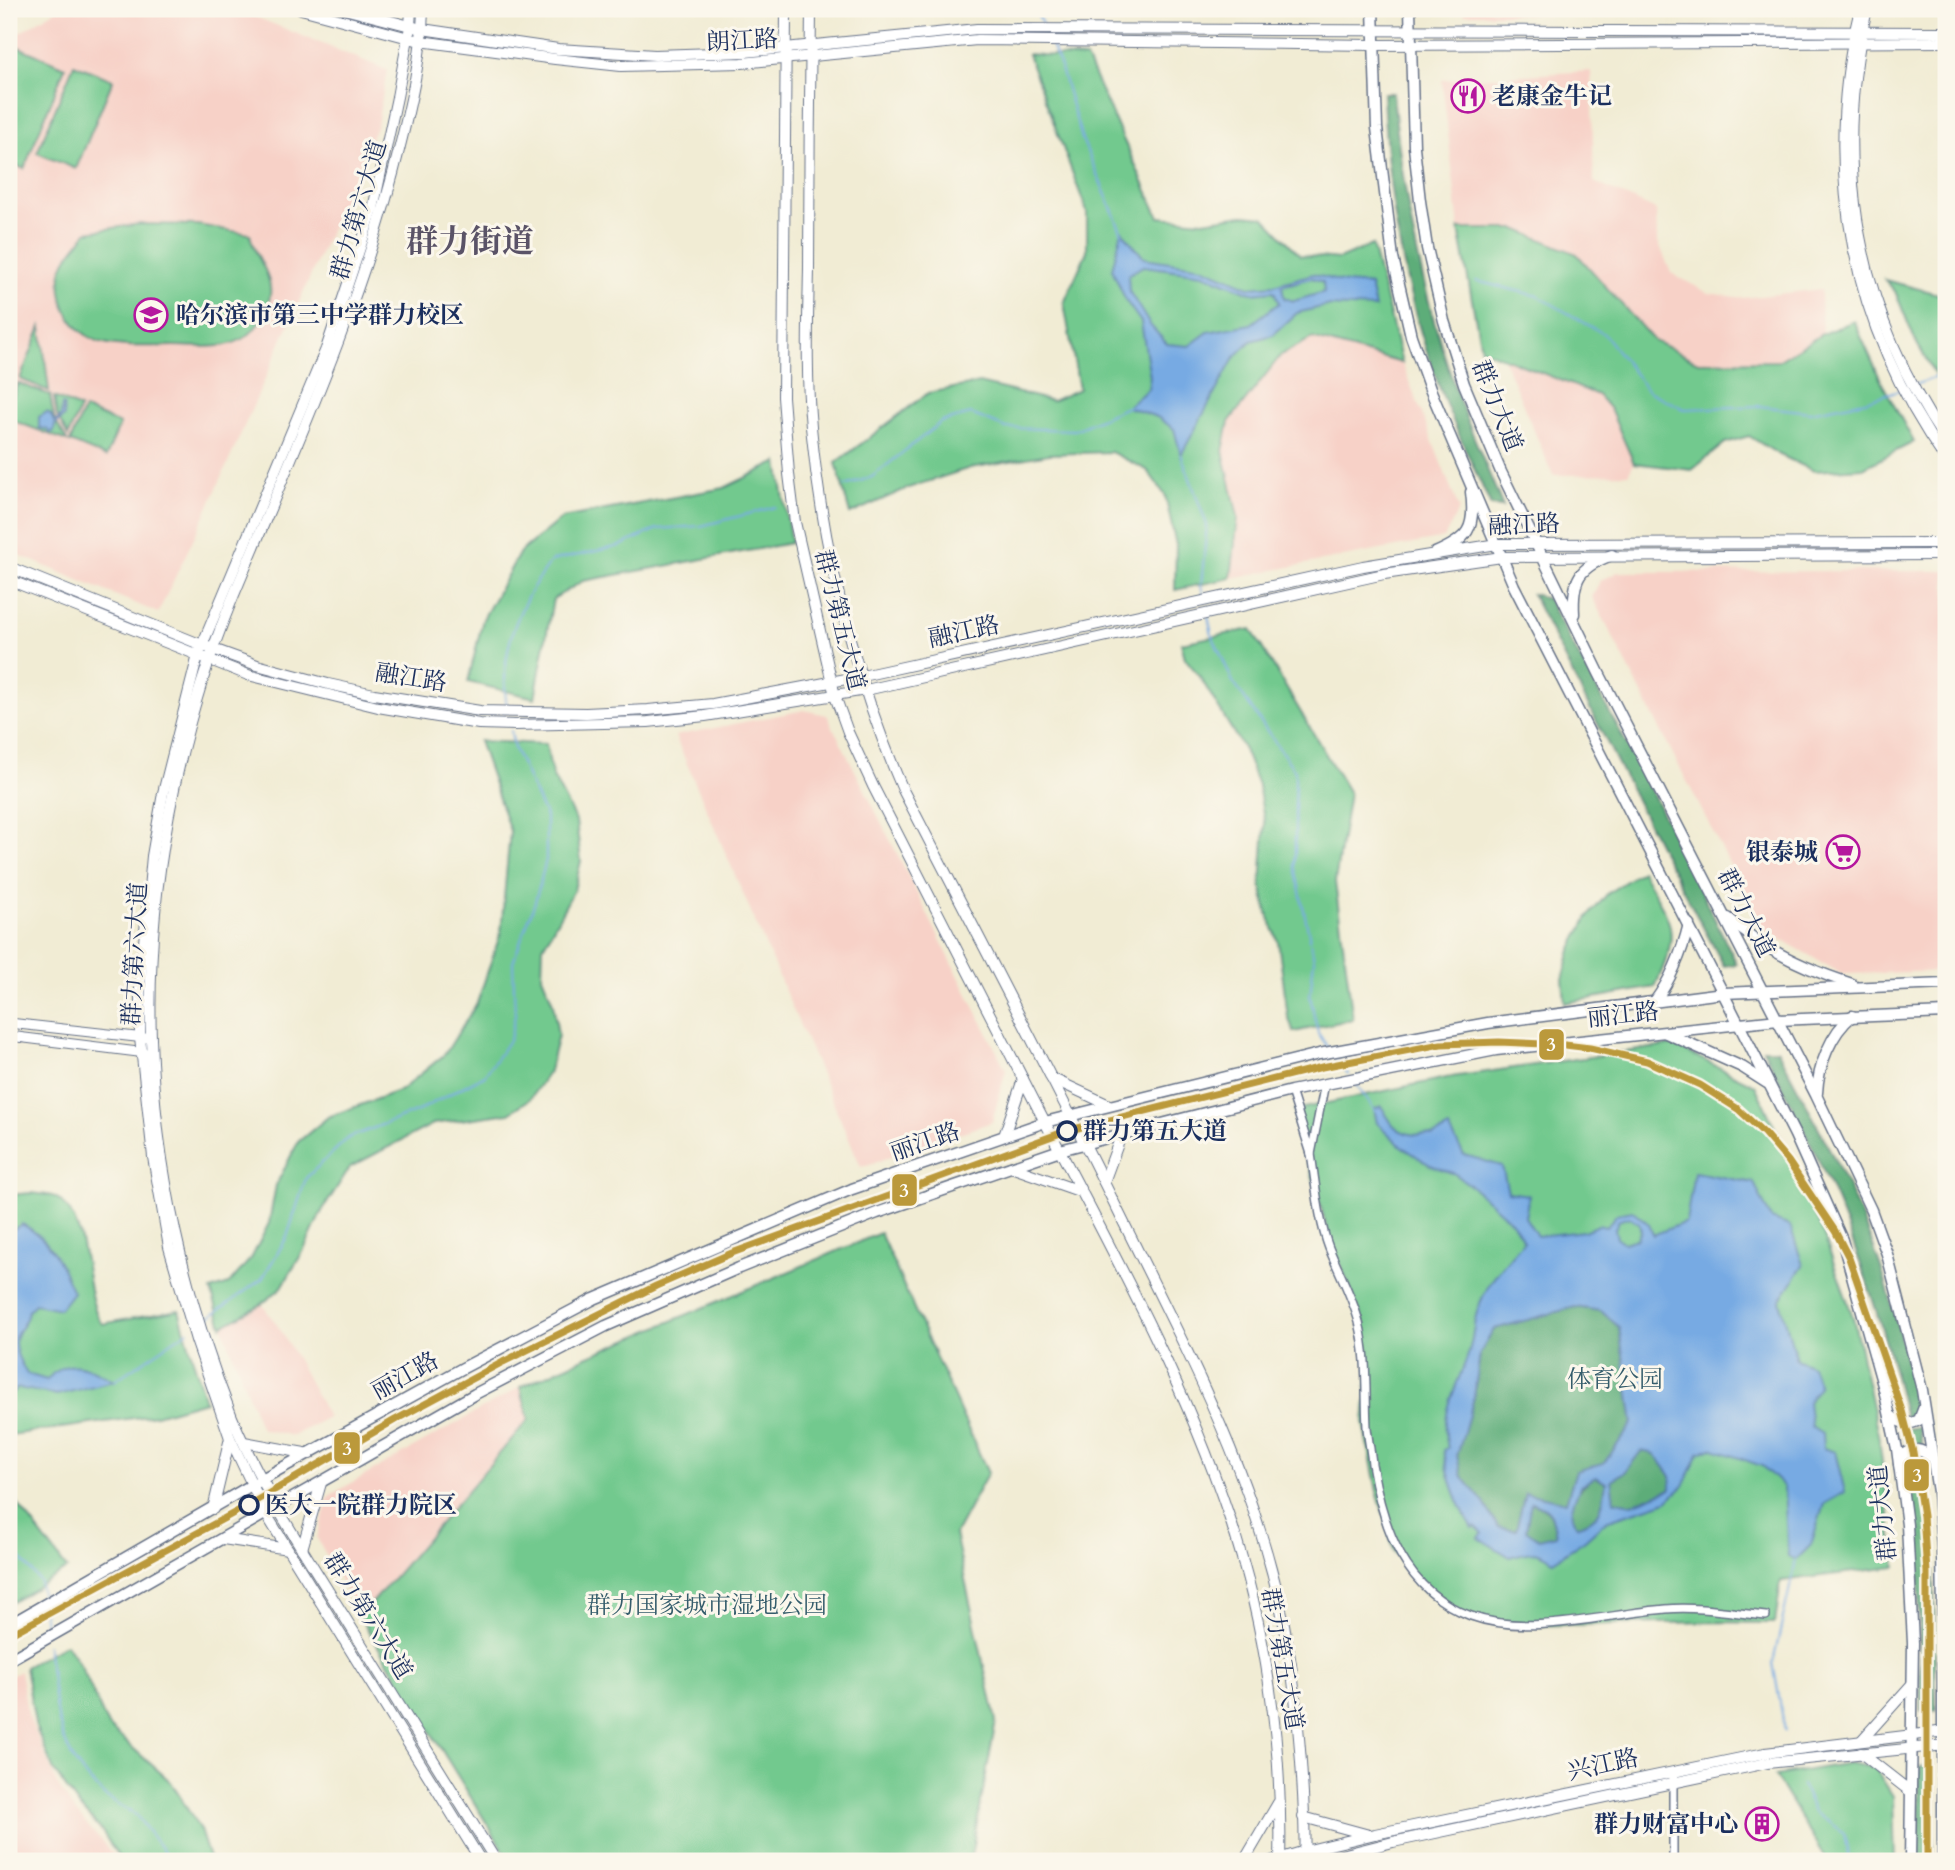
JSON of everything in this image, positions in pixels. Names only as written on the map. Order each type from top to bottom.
[{"type":"main road","name":"朗江路","points":[[301,9],[420,41],[621,66],[786,60],[946,43],[1016,40],[1373,45],[1858,37],[1946,32]]},
{"type":"main road","name":"朗江路","points":[[344,9],[422,29],[558,49],[621,54],[733,53],[947,31],[1010,29],[1410,29],[1858,37],[1946,42]]},
{"type":"main road","name":"群力第六大道","points":[[411,9],[408,38],[373,209],[330,337],[207,647],[208,660],[181,757],[162,856],[145,1038],[140,1052],[157,1186],[169,1247],[200,1337],[230,1438],[257,1482],[278,1507],[496,1861]]},
{"type":"main road","name":"群力第六大道","points":[[190,1306],[166,1175],[152,1054],[145,1038],[143,944],[155,836],[198,655],[207,647],[357,295],[385,211],[408,112],[423,9]]},
{"type":"main road","name":"群力第五大道","points":[[786,9],[783,397],[795,522],[835,696],[873,786],[1152,1329],[1212,1469],[1244,1567],[1263,1649],[1274,1720],[1279,1802],[1278,1860]]},
{"type":"main road","name":"群力第五大道","points":[[811,9],[808,345],[811,426],[823,513],[844,619],[878,732],[903,790],[1085,1142],[1202,1382],[1251,1504],[1271,1569],[1288,1645],[1298,1720],[1304,1856]]},
{"type":"main road","name":"群力大道","points":[[1373,9],[1380,158],[1393,258],[1408,325],[1430,389],[1514,586],[1739,1023],[1842,1240],[1890,1415],[1899,1464],[1911,1582],[1913,1747],[1910,1861]]},
{"type":"main road","name":"群力大道","points":[[1410,9],[1415,166],[1427,248],[1444,321],[1464,384],[1501,472],[1574,621],[1816,1096],[1871,1210],[1887,1254],[1924,1404],[1934,1460],[1942,1548],[1945,1692],[1943,1861]]},
{"type":"main road","points":[[1860,9],[1844,125],[1846,197],[1857,268],[1888,348],[1946,460]]},
{"type":"main road","points":[[1858,37],[1867,9]]},
{"type":"main road","points":[[1922,413],[1946,441]]},
{"type":"main road","points":[[1435,554],[1460,541],[1468,530],[1472,506],[1469,479]]},
{"type":"main road","name":"融江路","points":[[9,567],[257,665],[374,694],[480,711],[513,712],[648,710],[713,704],[862,676],[1363,566],[1497,544],[1946,543]]},
{"type":"main road","points":[[1574,621],[1575,590],[1582,571],[1591,563],[1612,555]]},
{"type":"main road","name":"融江路","points":[[9,580],[248,675],[378,707],[479,724],[515,725],[648,722],[835,696],[1414,568],[1502,556],[1946,555]]},
{"type":"main road","points":[[1723,914],[1762,944],[1818,972],[1861,987]]},
{"type":"main road","points":[[1655,1001],[1679,958],[1689,924]]},
{"type":"main road","name":"丽江路","points":[[13,1623],[257,1482],[594,1299],[852,1189],[1045,1122],[1319,1054],[1488,1023],[1723,993],[1946,984]]},
{"type":"main road","name":"丽江路","points":[[9,1660],[475,1395],[606,1326],[739,1268],[877,1213],[1060,1150],[1325,1083],[1496,1050],[1739,1023],[1946,1013]]},
{"type":"main road","points":[[1816,1096],[1817,1081],[1832,1042],[1839,1029],[1852,1016]]},
{"type":"main road","points":[[1664,1032],[1742,1067],[1769,1084]]},
{"type":"main road","points":[[1051,1078],[1109,1105]]},
{"type":"main road","points":[[1004,1136],[1023,1079]]},
{"type":"main road","points":[[1104,1182],[1122,1133]]},
{"type":"main road","points":[[1011,1167],[1082,1192]]},
{"type":"main road","name":"群力第六大道","points":[[200,1337],[244,1441],[266,1514],[481,1861]]},
{"type":"main road","points":[[1890,1415],[1898,1422],[1915,1422],[1922,1417],[1924,1404]]},
{"type":"main road","points":[[213,1509],[230,1438]]},
{"type":"main road","points":[[244,1441],[310,1454]]},
{"type":"main road","points":[[1899,1464],[1904,1454],[1912,1450],[1924,1451],[1934,1460]]},
{"type":"main road","points":[[302,1549],[321,1483]]},
{"type":"main road","points":[[223,1539],[288,1549]]},
{"type":"main road","points":[[1861,1741],[1912,1684]]},
{"type":"main road","name":"兴江路","points":[[1278,1860],[1304,1856],[1370,1835],[1766,1758],[1808,1753],[1861,1741],[1945,1731]]},
{"type":"main road","name":"兴江路","points":[[1808,1753],[1861,1753],[1945,1745]]},
{"type":"main road","points":[[1861,1753],[1911,1792]]},
{"type":"main road","name":"兴江路","points":[[1318,1861],[1342,1858],[1393,1842],[1673,1777]]},
{"type":"main road","points":[[1244,1861],[1279,1802]]},
{"type":"main road","points":[[1303,1817],[1370,1835]]},
{"type":"street","points":[[9,1023],[145,1038]]},
{"type":"street","points":[[9,1036],[152,1054]]},
{"type":"street","points":[[1311,1154],[1325,1083]]},
{"type":"street","points":[[1291,1091],[1311,1154],[1328,1246],[1359,1321],[1367,1363],[1367,1429],[1379,1504],[1395,1548],[1416,1579],[1444,1602],[1471,1616],[1509,1623],[1559,1623],[1668,1609],[1766,1616]]},
{"type":"street","points":[[1673,1777],[1673,1861]]},
{"type":"shaded area","name":"哈尔滨市第三中学群力校区","points":[[9,9],[22,9],[14,36],[58,9],[236,9],[387,70],[377,125],[209,506],[158,613],[9,551]]},
{"type":"shaded area","points":[[1464,9],[1586,9],[1586,14],[1464,14]]},
{"type":"shaded area","points":[[1899,9],[1946,9],[1946,14],[1903,15]]},
{"type":"shaded area","points":[[1591,71],[1594,182],[1656,210],[1657,239],[1671,273],[1708,293],[1743,298],[1821,289],[1822,334],[1778,361],[1698,362],[1654,341],[1577,254],[1516,229],[1459,228],[1442,80]]},
{"type":"shaded area","points":[[1312,338],[1402,363],[1459,509],[1444,538],[1231,578],[1238,517],[1223,451],[1229,422],[1281,355]]},
{"type":"shaded area","points":[[1503,358],[1598,395],[1610,409],[1634,463],[1628,474],[1553,475]]},
{"type":"shaded area","points":[[1946,571],[1946,971],[1842,974],[1763,929],[1592,597],[1600,581],[1618,572]]},
{"type":"shaded area","points":[[804,710],[827,715],[1006,1070],[992,1122],[861,1167],[675,736]]},
{"type":"shaded area","points":[[262,1304],[282,1332],[328,1417],[293,1436],[261,1429],[222,1326]]},
{"type":"shaded area","points":[[520,1387],[529,1418],[360,1617],[317,1538],[329,1496]]},
{"type":"shaded area","points":[[20,1671],[28,1715],[57,1784],[74,1810],[119,1861],[9,1861],[9,1677]]},
{"type":"green space","points":[[16,46],[65,67],[24,169],[9,162],[9,53]]},
{"type":"green space","points":[[1028,54],[1086,58],[1159,217],[1203,221],[1243,215],[1264,217],[1300,255],[1339,259],[1372,245],[1402,363],[1312,338],[1281,355],[1229,422],[1223,451],[1238,517],[1231,578],[1175,590],[1176,545],[1165,495],[1147,470],[1111,452],[1049,454],[970,468],[908,488],[850,514],[836,463],[928,393],[979,383],[1052,401],[1079,389],[1064,303],[1087,251],[1087,212]]},
{"type":"green space","points":[[74,64],[113,80],[76,169],[37,153]]},
{"type":"green space","points":[[1383,93],[1393,93],[1414,239],[1431,311],[1464,413],[1503,507],[1491,506],[1446,404],[1416,317],[1393,206]]},
{"type":"green space","points":[[140,224],[198,225],[250,234],[270,287],[265,312],[247,336],[221,346],[139,346],[104,343],[82,332],[73,322],[62,299],[61,274],[65,262],[87,232]]},
{"type":"green space","points":[[1459,229],[1516,229],[1577,254],[1654,341],[1698,362],[1778,361],[1822,334],[1854,321],[1883,385],[1914,442],[1863,468],[1814,471],[1749,436],[1725,443],[1692,470],[1634,463],[1610,409],[1598,395],[1481,349]]},
{"type":"green space","points":[[1885,280],[1946,296],[1946,394],[1915,340],[1895,291]]},
{"type":"green space","points":[[41,327],[49,391],[20,379]]},
{"type":"green space","points":[[18,383],[50,395],[54,418],[67,441],[9,419],[9,407]]},
{"type":"green space","points":[[54,397],[80,408],[68,436],[57,416]]},
{"type":"green space","points":[[84,409],[120,424],[106,457],[70,442]]},
{"type":"green space","points":[[778,462],[791,543],[583,581],[553,599],[535,698],[468,682],[483,619],[520,552],[562,518],[724,488]]},
{"type":"green space","points":[[1532,594],[1547,598],[1642,772],[1737,964],[1724,966],[1660,847]]},
{"type":"green space","points":[[1251,629],[1349,793],[1335,882],[1353,1019],[1294,1032],[1288,1017],[1278,941],[1267,912],[1261,885],[1265,824],[1258,785],[1244,750],[1200,677],[1185,658],[1181,643]]},
{"type":"green space","points":[[479,741],[546,744],[552,775],[576,821],[581,861],[574,890],[543,947],[542,976],[553,1003],[558,1035],[549,1071],[530,1099],[509,1113],[433,1124],[350,1167],[322,1211],[304,1250],[282,1287],[262,1304],[222,1326],[211,1290],[229,1284],[252,1257],[269,1223],[276,1185],[298,1142],[328,1117],[401,1090],[445,1054],[477,1003],[501,932],[510,831]]},
{"type":"green space","points":[[1642,871],[1670,927],[1669,951],[1655,987],[1565,1003],[1563,979],[1571,950],[1588,917],[1608,893]]},
{"type":"green space","name":"体育公园","points":[[1673,1045],[1755,1085],[1821,1228],[1853,1317],[1879,1439],[1896,1567],[1781,1581],[1775,1623],[1510,1626],[1469,1621],[1420,1588],[1394,1551],[1377,1491],[1364,1423],[1370,1359],[1361,1315],[1329,1236],[1294,1110],[1451,1077]]},
{"type":"green space","points":[[1763,1049],[1777,1049],[1833,1155],[1870,1237],[1891,1301],[1917,1410],[1916,1416],[1905,1417],[1881,1327],[1839,1207],[1812,1146]]},
{"type":"green space","points":[[31,1193],[57,1198],[68,1209],[76,1223],[95,1311],[102,1324],[179,1310],[205,1401],[156,1415],[9,1435],[9,1195]]},
{"type":"green space","name":"群力国家城市湿地公园","points":[[880,1233],[988,1473],[955,1534],[996,1721],[970,1861],[510,1861],[360,1617],[529,1419],[520,1387]]},
{"type":"green space","points":[[1575,1307],[1601,1311],[1619,1327],[1633,1423],[1604,1463],[1576,1471],[1566,1503],[1525,1493],[1516,1531],[1498,1527],[1484,1503],[1461,1475],[1457,1456],[1474,1397],[1480,1353],[1494,1329]]},
{"type":"green space","points":[[1919,1427],[1922,1446],[1906,1448],[1903,1429]]},
{"type":"green space","points":[[1641,1451],[1655,1454],[1671,1476],[1671,1489],[1632,1504],[1613,1501],[1611,1480],[1625,1472]]},
{"type":"green space","points":[[1909,1458],[1920,1458],[1921,1462],[1929,1499],[1933,1543],[1936,1711],[1921,1711],[1919,1578],[1909,1464]]},
{"type":"green space","points":[[1595,1477],[1606,1483],[1600,1511],[1577,1527],[1571,1513],[1574,1499],[1583,1486]]},
{"type":"green space","points":[[9,1492],[67,1569],[13,1602],[9,1585]]},
{"type":"green space","points":[[1531,1502],[1550,1514],[1556,1535],[1539,1539],[1525,1530]]},
{"type":"green space","points":[[66,1644],[82,1668],[108,1726],[171,1782],[200,1830],[210,1861],[121,1861],[102,1831],[80,1807],[54,1771],[36,1728],[25,1667]]},
{"type":"green space","points":[[1849,1763],[1875,1768],[1893,1796],[1895,1861],[1827,1861],[1775,1776]]},
{"type":"green space","points":[[1931,1766],[1933,1861],[1919,1861],[1919,1767]]},
{"type":"water","points":[[1122,231],[1144,258],[1202,267],[1249,287],[1274,285],[1313,274],[1345,283],[1370,285],[1375,308],[1326,306],[1297,313],[1273,335],[1251,341],[1234,358],[1181,455],[1174,429],[1157,417],[1127,407],[1148,389],[1150,377],[1141,322],[1126,301],[1112,269]],"holes":[[[1143,266],[1203,274],[1251,293],[1274,291],[1279,303],[1251,324],[1208,332],[1189,346],[1167,344],[1150,325],[1129,291],[1128,275]],[[1312,278],[1323,282],[1324,292],[1294,301],[1284,298],[1282,286]]]},
{"type":"water","points":[[62,405],[64,417],[55,425],[54,431],[50,433],[47,429],[39,428],[39,417],[47,412],[54,422],[60,417]]},
{"type":"water","points":[[1381,1106],[1395,1127],[1410,1134],[1433,1136],[1449,1128],[1464,1155],[1502,1166],[1508,1192],[1529,1195],[1525,1217],[1537,1236],[1584,1231],[1598,1225],[1606,1227],[1617,1214],[1633,1211],[1649,1224],[1653,1235],[1686,1222],[1694,1172],[1754,1183],[1771,1219],[1790,1226],[1803,1265],[1780,1301],[1796,1359],[1812,1366],[1819,1386],[1808,1402],[1811,1427],[1822,1434],[1823,1448],[1835,1452],[1845,1492],[1824,1504],[1811,1545],[1796,1560],[1788,1557],[1784,1487],[1762,1466],[1711,1448],[1699,1453],[1684,1486],[1667,1501],[1606,1521],[1585,1540],[1553,1561],[1542,1554],[1532,1552],[1510,1557],[1479,1538],[1483,1533],[1475,1526],[1472,1528],[1448,1471],[1444,1450],[1448,1448],[1447,1412],[1470,1350],[1476,1317],[1485,1292],[1524,1241],[1512,1222],[1474,1188],[1455,1174],[1430,1165],[1401,1146],[1377,1123],[1374,1109]],"holes":[[[1629,1217],[1639,1223],[1641,1231],[1637,1239],[1624,1243],[1617,1238],[1615,1229],[1618,1221]],[[1575,1307],[1601,1311],[1619,1327],[1633,1423],[1604,1463],[1576,1471],[1566,1502],[1525,1493],[1516,1530],[1498,1527],[1484,1503],[1461,1475],[1457,1456],[1474,1397],[1480,1353],[1494,1329]],[[1641,1451],[1655,1454],[1671,1476],[1671,1489],[1632,1504],[1614,1501],[1611,1480],[1625,1472]],[[1596,1477],[1606,1483],[1600,1511],[1592,1519],[1577,1526],[1571,1511],[1581,1485]],[[1531,1502],[1547,1510],[1554,1522],[1556,1535],[1539,1539],[1526,1530]]]},
{"type":"water","points":[[22,1224],[47,1244],[73,1292],[60,1309],[35,1304],[28,1311],[15,1341],[18,1356],[27,1374],[47,1380],[62,1367],[70,1365],[87,1368],[114,1381],[57,1395],[18,1388],[9,1396],[9,1232]]},
{"type":"waterway","points":[[1035,9],[1042,24]]},
{"type":"waterway","points":[[1051,45],[1059,62],[1082,139],[1122,233]]},
{"type":"waterway","points":[[1476,281],[1538,296],[1604,334],[1648,391],[1684,409],[1759,406],[1810,412],[1865,401],[1899,390]]},
{"type":"waterway","points":[[1917,384],[1946,374]]},
{"type":"waterway","points":[[845,486],[872,477],[941,422],[971,414],[1006,428],[1075,430],[1129,406]]},
{"type":"waterway","points":[[1181,454],[1207,525],[1201,586],[1204,597]]},
{"type":"waterway","points":[[507,708],[505,668],[513,630],[529,594],[551,561],[620,546],[657,529],[701,526],[775,507]]},
{"type":"waterway","points":[[1208,616],[1212,635],[1233,682],[1295,771],[1295,867],[1314,959],[1310,996],[1318,1033],[1329,1049]]},
{"type":"waterway","points":[[204,1321],[262,1279],[287,1237],[306,1178],[348,1138],[418,1111],[485,1075],[510,1039],[515,1015],[513,962],[535,902],[546,860],[546,817],[514,748],[511,731]]},
{"type":"waterway","points":[[1335,1056],[1348,1074]]},
{"type":"waterway","points":[[1356,1084],[1375,1111]]},
{"type":"waterway","points":[[114,1381],[188,1331]]},
{"type":"waterway","points":[[9,1543],[40,1582],[42,1601]]},
{"type":"waterway","points":[[1785,1731],[1773,1663],[1796,1560]]},
{"type":"waterway","points":[[43,1610],[46,1632]]},
{"type":"waterway","points":[[47,1645],[56,1710],[63,1737],[73,1759],[105,1796],[136,1815],[171,1861]]},
{"type":"waterway","points":[[1802,1785],[1814,1812],[1844,1833],[1849,1861]]},
{"type":"transit line","name":"3","points":[[9,1635],[247,1506],[395,1420],[503,1362],[656,1286],[732,1253],[1066,1131],[1322,1067],[1441,1044],[1499,1042],[1565,1045],[1647,1061],[1700,1085],[1738,1109],[1764,1133],[1788,1161],[1835,1231],[1849,1258],[1902,1411],[1913,1452],[1923,1516],[1927,1572],[1927,1861]]},
{"type":"place","name":"老康金牛记","points":[[1468,96]]},
{"type":"place","name":"哈尔滨市第三中学群力校区","points":[[151,315]]},
{"type":"place","name":"银泰城","points":[[1843,852]]},
{"type":"place","name":"群力第五大道","points":[[1067,1131]]},
{"type":"place","name":"医大一院群力院区","points":[[249,1505]]},
{"type":"place","name":"群力财富中心","points":[[1762,1824]]},
{"type":"district","name":"群力街道","points":[[470,242]]}]
